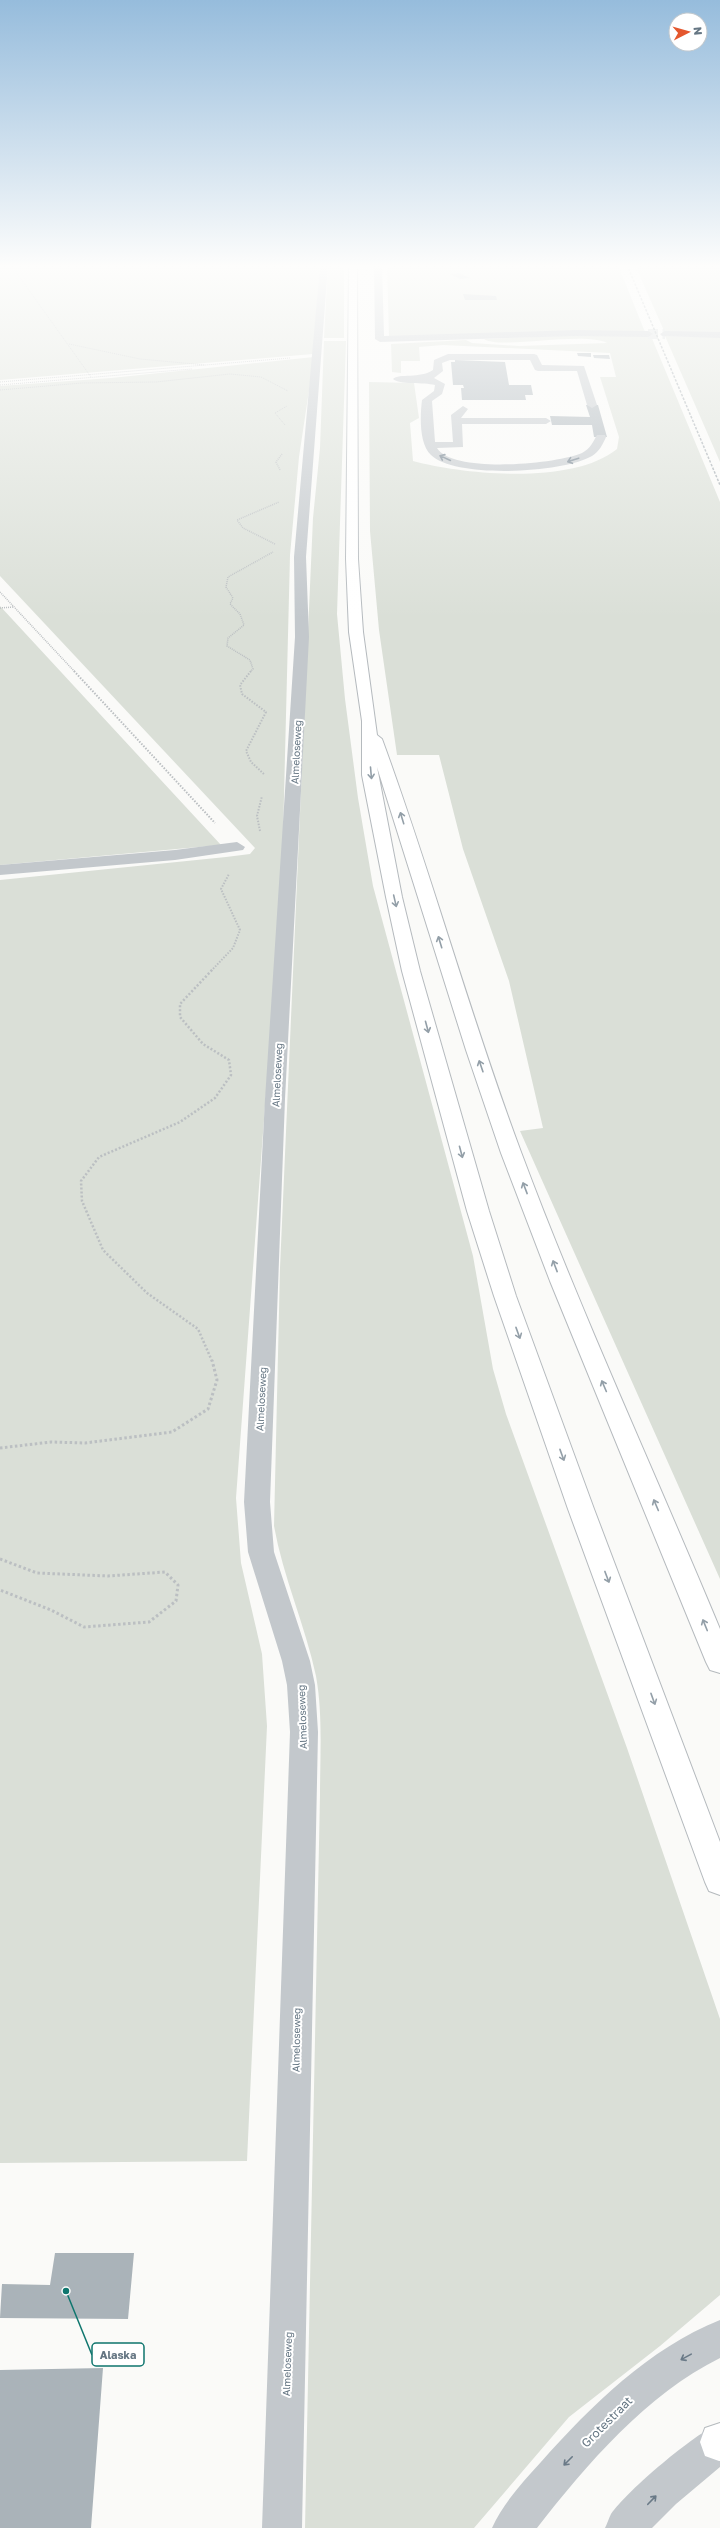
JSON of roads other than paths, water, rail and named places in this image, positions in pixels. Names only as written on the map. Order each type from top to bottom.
[{"type":"main road","points":[[353,383],[352,559],[356,632],[368,721],[370,775],[394,897],[412,971],[478,1211],[505,1296],[581,1509],[720,1882]]},
{"type":"main road","points":[[368,721],[388,773],[450,972],[510,1152],[572,1312],[680,1561],[720,1662]]},
{"type":"street","name":"Almeloseweg","points":[[282,2528],[304,1732],[301,1685],[296,1661],[261,1552],[257,1502],[275,1099],[302,637],[300,557],[315,383]]},
{"type":"street","points":[[435,383],[440,384],[439,392],[426,402],[429,445],[434,452],[444,459],[463,465],[548,466],[587,455],[597,446],[602,437]]},
{"type":"street","points":[[585,383],[592,405]]},
{"type":"street","points":[[429,445],[441,441],[459,445],[456,415],[461,410],[474,406]]},
{"type":"street","points":[[456,421],[546,420]]},
{"type":"street","points":[[0,870],[175,855],[238,847]]},
{"type":"street","name":"Grotestraat","points":[[512,2528],[549,2480],[634,2395],[676,2362],[720,2338]]},
{"type":"street","points":[[625,2528],[662,2490],[720,2442]]},
{"type":"railway","points":[[677,383],[720,485]]},
{"type":"place","name":"Alaska","points":[[66,2291]]}]
